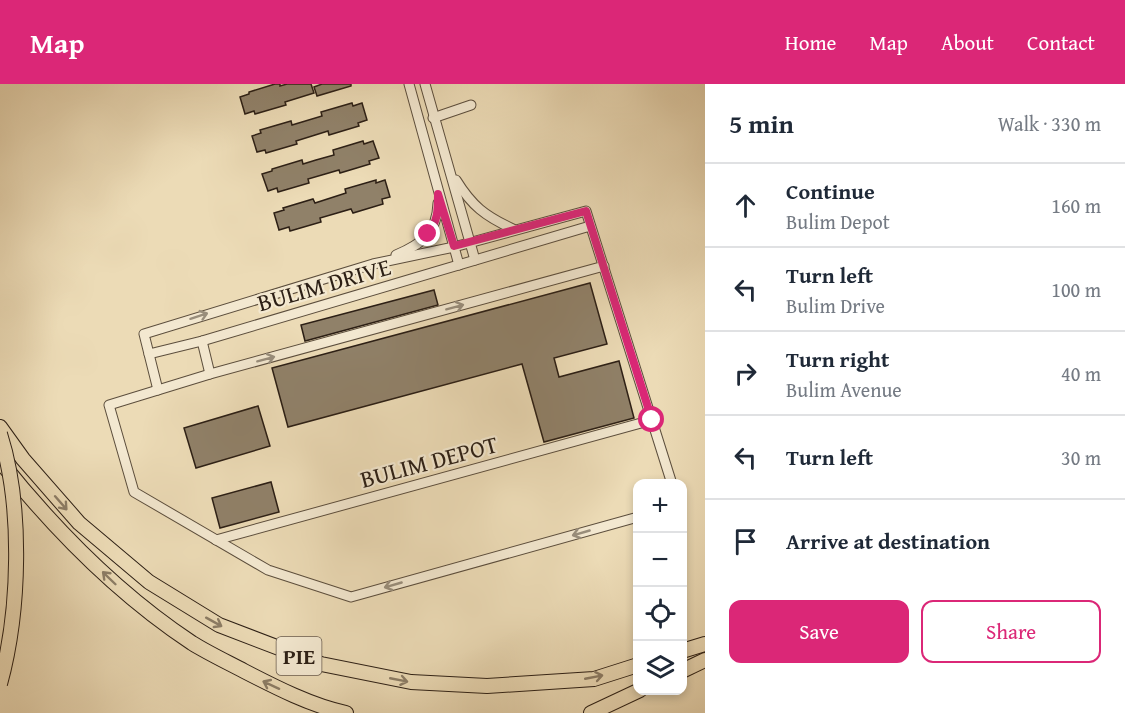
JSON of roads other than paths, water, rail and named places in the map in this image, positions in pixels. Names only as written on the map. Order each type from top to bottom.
[{"type":"highway","name":"PIE","points":[[0,427],[23,459],[79,523],[149,582],[219,625],[321,664],[411,682],[487,686],[594,679],[633,667]]},
{"type":"highway","points":[[0,434],[14,505],[16,574],[14,609],[6,662],[0,684]]},
{"type":"highway","name":"PIE","points":[[0,461],[57,529],[126,594],[193,644],[270,685],[346,713]]},
{"type":"highway","points":[[687,649],[705,644]]},
{"type":"highway","points":[[687,669],[705,660]]},
{"type":"highway","points":[[591,713],[633,693]]},
{"type":"street","points":[[409,84],[459,266]]},
{"type":"street","points":[[425,84],[452,172],[475,260]]},
{"type":"street","points":[[434,118],[471,105]]},
{"type":"street","points":[[452,172],[466,196],[481,212],[513,229]]},
{"type":"street","points":[[373,264],[419,244],[435,225],[438,214],[438,194]]},
{"type":"street","name":"BULIM DRIVE","points":[[586,211],[590,226],[459,266],[150,354],[144,334],[373,264],[454,246],[586,211]]},
{"type":"street","points":[[590,226],[671,479]]},
{"type":"street","points":[[604,266],[210,374],[109,405],[134,492],[268,570],[351,597],[633,518]]},
{"type":"street","points":[[201,341],[210,374]]},
{"type":"street","points":[[150,354],[158,390]]},
{"type":"street","name":"BULIM DEPOT","points":[[216,540],[652,420]]}]
